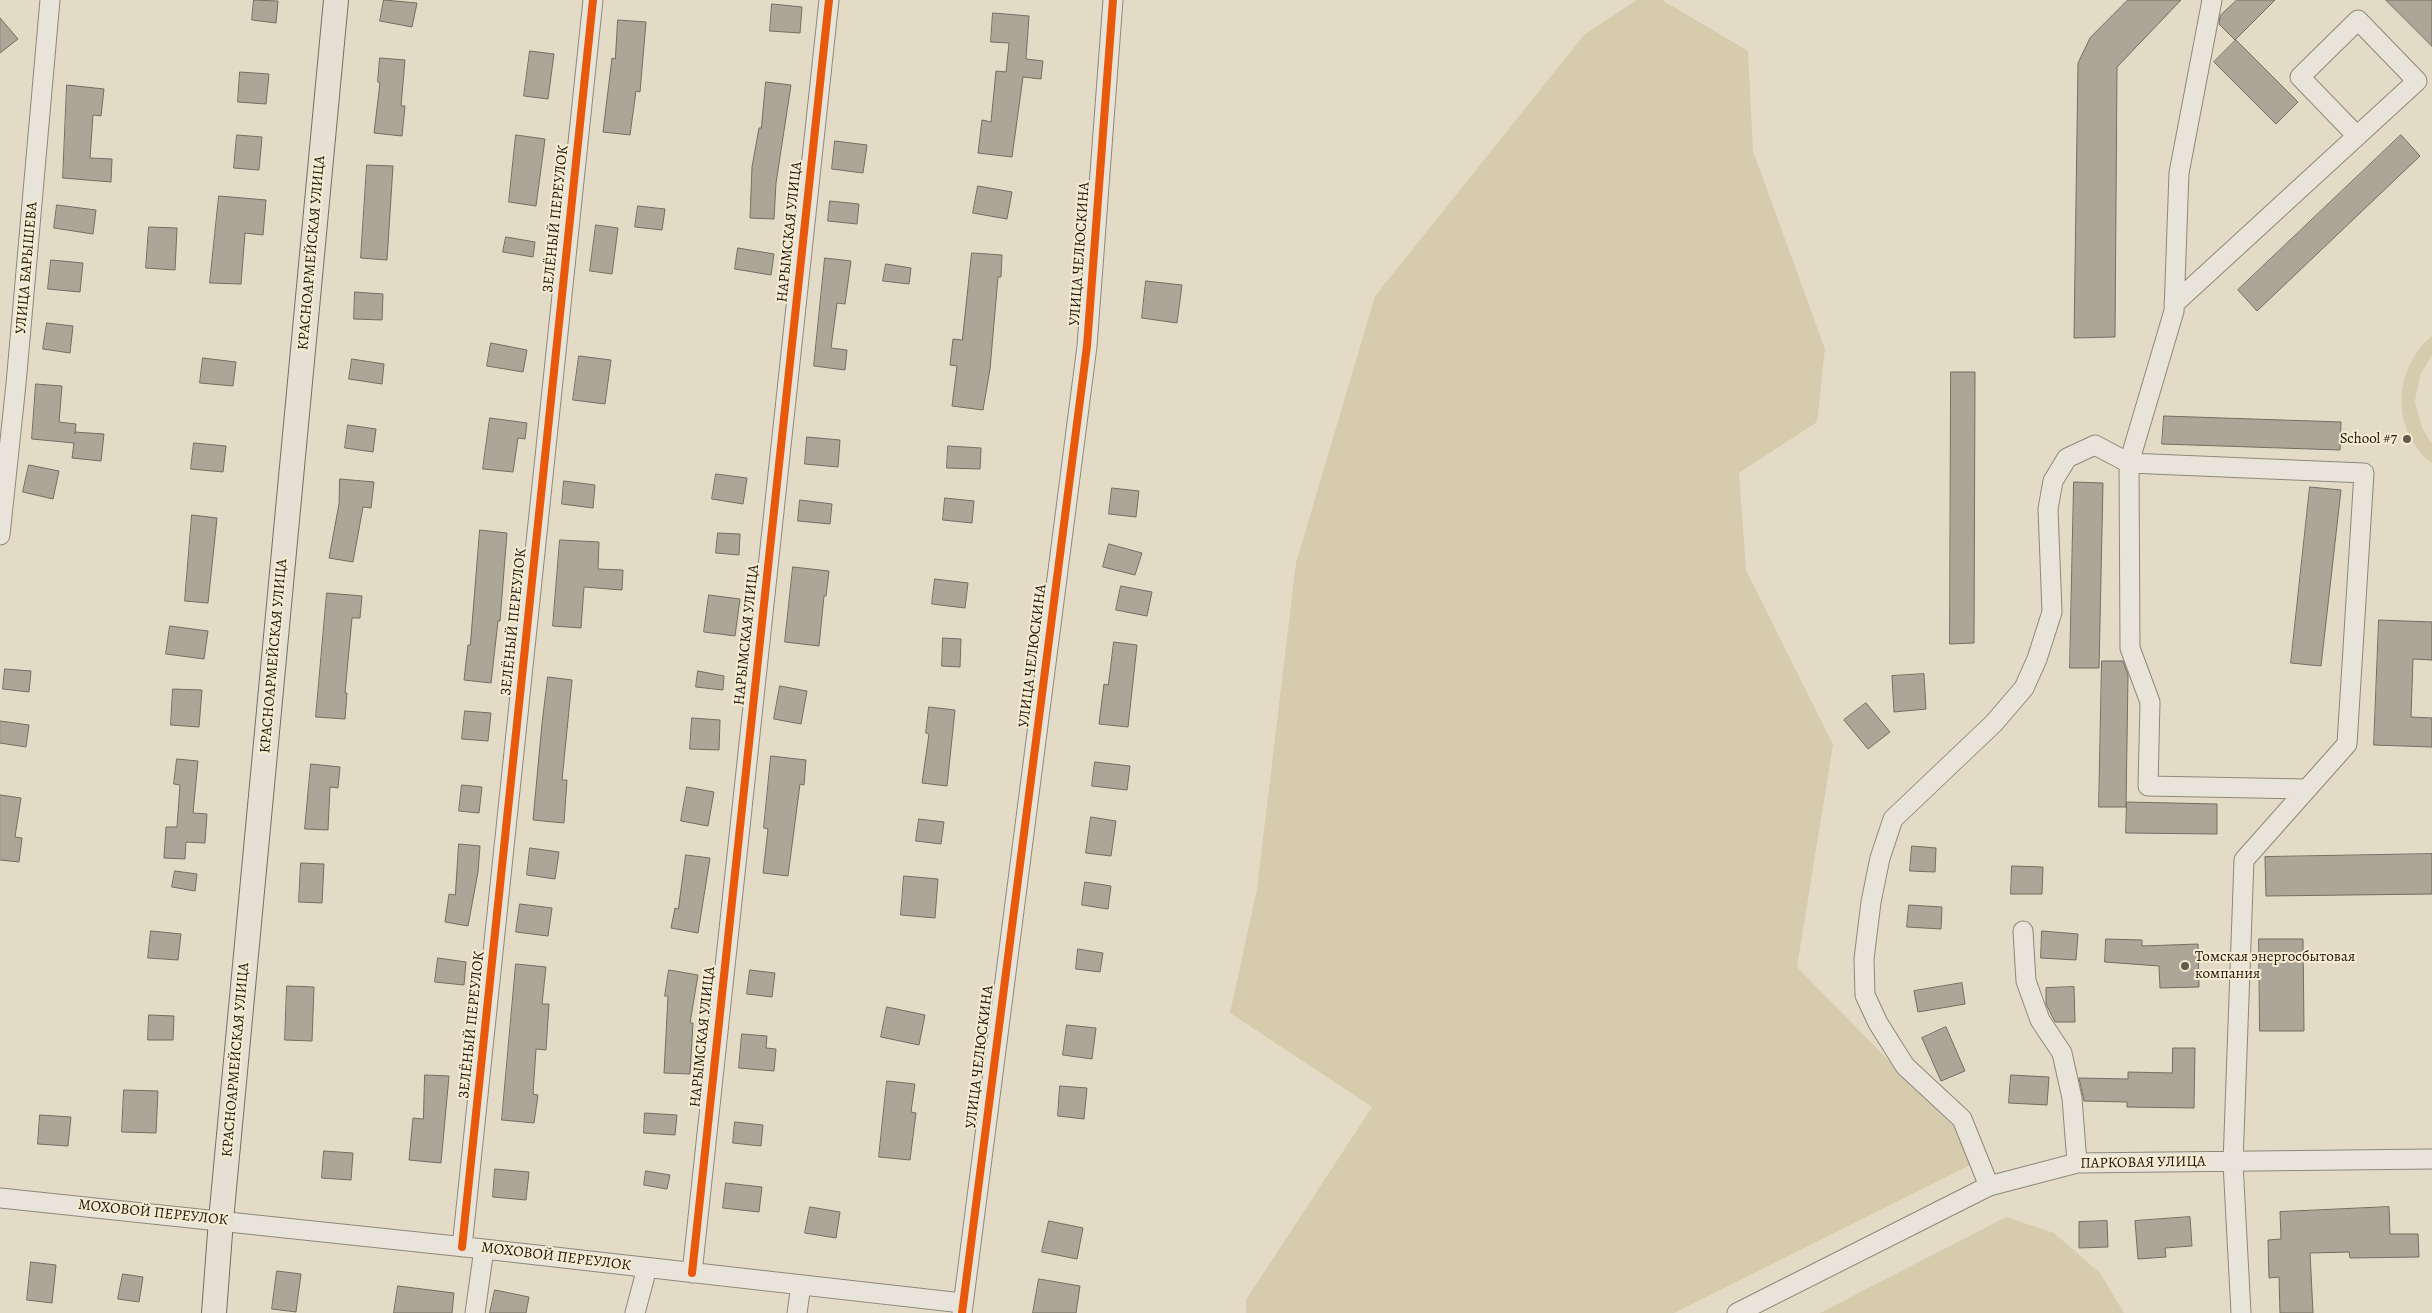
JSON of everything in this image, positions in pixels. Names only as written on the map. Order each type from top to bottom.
[{"type":"main road","name":"КРАСНОАРМЕЙСКАЯ УЛИЦА","points":[[214,1313],[221,1220],[336,0]]},
{"type":"street","name":"УЛИЦА БАРЫШЕВА","points":[[0,535],[8,382],[50,15],[50,0]]},
{"type":"street","name":"ЗЕЛЁНЫЙ ПЕРЕУЛОК","points":[[462,1247],[593,0]]},
{"type":"street","name":"НАРЫМСКАЯ УЛИЦА","points":[[692,1272],[829,0]]},
{"type":"street","name":"УЛИЦА ЧЕЛЮСКИНА","points":[[962,1308],[1087,346],[1113,0]]},
{"type":"street","points":[[2212,0],[2179,173],[2174,311],[2129,463],[2130,648],[2150,702],[2148,786],[2306,789]]},
{"type":"street","points":[[2174,304],[2358,136],[2418,81],[2358,20],[2300,77],[2358,136]]},
{"type":"street","points":[[1989,1186],[1962,1119],[1905,1066],[1878,1023],[1866,994],[1864,959],[1871,902],[1880,858],[1893,819],[1994,723],[2024,688],[2037,660],[2052,612],[2048,509],[2053,481],[2067,458],[2095,445],[2129,463],[2364,473],[2347,744],[2244,860],[2233,1163],[2241,1313]]},
{"type":"street","points":[[2023,931],[2026,981],[2040,1020],[2062,1053],[2072,1098],[2077,1163]]},
{"type":"street","name":"ПАРКОВАЯ УЛИЦА","points":[[1737,1313],[1989,1186],[2077,1163],[2233,1163],[2432,1159]]},
{"type":"street","name":"МОХОВОЙ ПЕРЕУЛОК","points":[[0,1198],[221,1220],[692,1272],[801,1285],[962,1308]]},
{"type":"street","points":[[475,1313],[484,1249]]},
{"type":"street","points":[[636,1313],[647,1268]]},
{"type":"street","points":[[798,1313],[801,1285]]},
{"type":"shaded area","points":[[1637,0],[1662,0],[1748,51],[1753,151],[1825,349],[1817,422],[1739,473],[1746,570],[1833,745],[1797,967],[1984,1158],[1674,1313],[1246,1313],[1246,1300],[1372,1107],[1230,1013],[1257,889],[1296,563],[1375,296],[1584,35]]},
{"type":"shaded area","points":[[2432,336],[2432,355],[2420,375],[2415,401],[2422,428],[2432,444],[2432,463],[2418,450],[2409,434],[2403,417],[2402,400],[2404,382],[2410,365],[2419,349]]},
{"type":"shaded area","points":[[2006,1217],[2054,1233],[2100,1273],[2124,1313],[1820,1313]]},
{"type":"building","points":[[254,0],[278,1],[276,23],[252,20]]},
{"type":"building","points":[[384,0],[417,3],[412,27],[380,21]]},
{"type":"building","points":[[2128,0],[2181,0],[2117,67],[2115,337],[2074,338],[2078,63],[2090,38]]},
{"type":"building","points":[[2237,0],[2275,0],[2235,40],[2219,24],[2220,16]]},
{"type":"building","points":[[2386,0],[2432,0],[2432,46]]},
{"type":"building","points":[[772,4],[802,7],[800,33],[770,31]]},
{"type":"building","points":[[993,13],[1029,16],[1026,59],[1043,61],[1041,79],[1023,77],[1012,157],[978,153],[982,120],[991,122],[996,71],[1006,72],[1009,43],[991,42]]},
{"type":"building","points":[[0,18],[18,39],[0,53]]},
{"type":"building","points":[[618,20],[646,22],[640,92],[636,91],[630,135],[603,132],[612,58],[615,59]]},
{"type":"building","points":[[2236,40],[2298,102],[2276,124],[2214,62]]},
{"type":"building","points":[[530,51],[554,54],[548,99],[524,96]]},
{"type":"building","points":[[380,58],[405,60],[401,106],[405,106],[402,136],[374,133],[380,83],[378,82]]},
{"type":"building","points":[[240,72],[269,74],[266,104],[238,102]]},
{"type":"building","points":[[766,82],[791,85],[776,183],[774,219],[750,218],[752,167],[759,128],[761,128]]},
{"type":"building","points":[[67,85],[104,89],[101,116],[93,115],[90,158],[112,159],[111,182],[63,178]]},
{"type":"building","points":[[237,135],[262,137],[259,170],[234,168]]},
{"type":"building","points":[[516,135],[545,139],[536,206],[509,202]]},
{"type":"building","points":[[2401,135],[2420,156],[2257,311],[2238,290]]},
{"type":"building","points":[[835,141],[867,145],[863,173],[832,169]]},
{"type":"building","points":[[367,165],[393,166],[387,260],[361,258]]},
{"type":"building","points":[[978,186],[1012,192],[1007,219],[973,213]]},
{"type":"building","points":[[219,196],[266,200],[263,235],[245,233],[241,284],[210,283]]},
{"type":"building","points":[[830,201],[859,204],[857,224],[828,221]]},
{"type":"building","points":[[57,205],[96,210],[93,234],[54,228]]},
{"type":"building","points":[[638,206],[665,209],[662,230],[635,227]]},
{"type":"building","points":[[596,225],[618,228],[612,274],[590,271]]},
{"type":"building","points":[[149,227],[177,228],[175,270],[146,268]]},
{"type":"building","points":[[506,237],[535,242],[533,257],[503,252]]},
{"type":"building","points":[[738,248],[774,254],[771,275],[735,269]]},
{"type":"building","points":[[972,253],[1002,255],[1001,277],[998,277],[990,369],[983,410],[952,406],[957,366],[950,365],[953,339],[962,340]]},
{"type":"building","points":[[825,258],[851,261],[845,304],[837,303],[831,348],[847,350],[845,370],[814,366]]},
{"type":"building","points":[[51,260],[83,263],[80,292],[48,289]]},
{"type":"building","points":[[886,264],[911,268],[909,284],[883,281]]},
{"type":"building","points":[[1146,281],[1182,285],[1177,323],[1142,318]]},
{"type":"building","points":[[355,292],[383,294],[382,320],[354,319]]},
{"type":"building","points":[[47,323],[73,326],[70,353],[43,349]]},
{"type":"building","points":[[491,343],[527,350],[523,372],[487,366]]},
{"type":"building","points":[[579,356],[611,360],[605,404],[573,400]]},
{"type":"building","points":[[203,358],[236,362],[233,386],[200,383]]},
{"type":"building","points":[[352,359],[384,364],[382,384],[349,379]]},
{"type":"building","points":[[1951,372],[1975,372],[1974,643],[1950,644]]},
{"type":"building","points":[[36,384],[62,386],[59,422],[76,424],[75,432],[104,434],[101,461],[72,458],[74,443],[32,439]]},
{"type":"building","points":[[2164,416],[2341,422],[2340,450],[2162,444]]},
{"type":"building","points":[[490,418],[527,423],[525,439],[518,438],[513,472],[483,469]]},
{"type":"building","points":[[348,425],[376,429],[373,452],[345,448]]},
{"type":"building","points":[[807,437],[840,440],[838,467],[805,464]]},
{"type":"building","points":[[194,443],[226,446],[223,472],[191,469]]},
{"type":"building","points":[[948,446],[981,448],[980,469],[947,468]]},
{"type":"building","points":[[29,465],[59,471],[53,499],[23,492]]},
{"type":"building","points":[[716,474],[747,478],[743,504],[712,499]]},
{"type":"building","points":[[340,479],[374,482],[371,508],[363,507],[353,562],[329,558],[339,504]]},
{"type":"building","points":[[564,481],[595,485],[593,508],[562,504]]},
{"type":"building","points":[[2074,482],[2103,483],[2099,668],[2070,668]]},
{"type":"building","points":[[2310,487],[2341,490],[2321,666],[2291,663]]},
{"type":"building","points":[[1112,488],[1139,491],[1136,517],[1109,514]]},
{"type":"building","points":[[945,498],[974,501],[972,523],[943,520]]},
{"type":"building","points":[[800,500],[832,504],[830,524],[798,521]]},
{"type":"building","points":[[192,515],[217,518],[208,603],[185,601]]},
{"type":"building","points":[[480,530],[507,533],[500,621],[498,621],[491,683],[464,680],[468,645],[470,645]]},
{"type":"building","points":[[718,533],[740,534],[739,555],[716,553]]},
{"type":"building","points":[[560,540],[599,542],[598,569],[623,570],[622,590],[584,587],[581,628],[553,626]]},
{"type":"building","points":[[1109,544],[1142,553],[1135,575],[1103,567]]},
{"type":"building","points":[[793,567],[829,571],[826,596],[824,596],[819,646],[785,642]]},
{"type":"building","points":[[935,579],[968,583],[965,608],[932,604]]},
{"type":"building","points":[[1121,586],[1152,592],[1147,616],[1116,610]]},
{"type":"building","points":[[327,593],[362,596],[360,618],[352,618],[345,693],[347,693],[345,719],[316,717]]},
{"type":"building","points":[[709,595],[740,599],[735,636],[704,632]]},
{"type":"building","points":[[2379,620],[2432,622],[2432,660],[2413,659],[2411,717],[2432,718],[2432,747],[2374,745]]},
{"type":"building","points":[[170,626],[208,631],[204,659],[166,654]]},
{"type":"building","points":[[943,638],[961,639],[960,667],[942,666]]},
{"type":"building","points":[[1114,642],[1137,645],[1128,727],[1099,724],[1104,684],[1108,685]]},
{"type":"building","points":[[2102,661],[2123,661],[2128,675],[2126,807],[2099,807]]},
{"type":"building","points":[[5,669],[31,671],[29,692],[3,689]]},
{"type":"building","points":[[698,671],[724,676],[723,690],[696,687]]},
{"type":"building","points":[[1924,674],[1926,709],[1894,712],[1892,676]]},
{"type":"building","points":[[548,677],[572,680],[562,780],[567,780],[564,823],[533,820]]},
{"type":"building","points":[[780,686],[807,691],[801,724],[774,719]]},
{"type":"building","points":[[173,689],[202,690],[199,727],[171,725]]},
{"type":"building","points":[[1866,703],[1890,732],[1868,749],[1844,720]]},
{"type":"building","points":[[929,707],[955,710],[947,786],[922,783],[929,734],[926,733]]},
{"type":"building","points":[[465,711],[491,713],[488,741],[462,739]]},
{"type":"building","points":[[692,718],[720,720],[719,750],[690,749]]},
{"type":"building","points":[[0,721],[29,725],[26,747],[0,743]]},
{"type":"building","points":[[771,756],[806,760],[804,785],[800,784],[788,876],[763,873],[768,829],[764,828]]},
{"type":"building","points":[[177,759],[198,761],[193,813],[207,814],[205,843],[186,842],[185,859],[164,858],[166,827],[177,827],[180,785],[174,784]]},
{"type":"building","points":[[1095,762],[1130,766],[1127,790],[1092,786]]},
{"type":"building","points":[[311,764],[340,767],[338,788],[330,787],[328,830],[305,829]]},
{"type":"building","points":[[462,785],[482,787],[479,813],[459,811]]},
{"type":"building","points":[[687,787],[714,792],[708,826],[681,821]]},
{"type":"building","points":[[0,795],[21,798],[15,837],[22,838],[19,862],[0,860]]},
{"type":"building","points":[[2127,802],[2217,804],[2217,834],[2126,833]]},
{"type":"building","points":[[1091,817],[1116,821],[1111,856],[1086,853]]},
{"type":"building","points":[[919,819],[944,822],[941,844],[916,841]]},
{"type":"building","points":[[459,844],[480,846],[478,872],[468,926],[445,922],[449,894],[455,895]]},
{"type":"building","points":[[1912,846],[1936,848],[1935,872],[1910,871]]},
{"type":"building","points":[[530,848],[559,852],[555,879],[527,875]]},
{"type":"building","points":[[2432,854],[2432,894],[2266,896],[2265,857]]},
{"type":"building","points":[[686,855],[710,858],[698,933],[671,928],[675,908],[678,909]]},
{"type":"building","points":[[301,863],[324,864],[322,903],[299,902]]},
{"type":"building","points":[[2012,866],[2043,867],[2042,894],[2011,894]]},
{"type":"building","points":[[175,871],[197,874],[195,891],[172,887]]},
{"type":"building","points":[[904,876],[938,879],[935,918],[901,915]]},
{"type":"building","points":[[1085,882],[1111,886],[1108,909],[1082,905]]},
{"type":"building","points":[[520,904],[552,908],[548,936],[516,932]]},
{"type":"building","points":[[1909,905],[1942,907],[1941,929],[1907,927]]},
{"type":"building","points":[[151,931],[181,934],[178,960],[148,958]]},
{"type":"building","points":[[2042,931],[2078,934],[2076,960],[2041,958]]},
{"type":"building","points":[[2106,939],[2142,940],[2142,946],[2198,944],[2199,987],[2160,988],[2159,966],[2105,962]]},
{"type":"building","points":[[2259,939],[2303,939],[2304,1031],[2260,1031]]},
{"type":"building","points":[[1078,949],[1103,953],[1100,972],[1076,969]]},
{"type":"building","points":[[438,958],[466,962],[464,985],[435,982]]},
{"type":"building","points":[[516,964],[546,967],[542,1004],[549,1004],[546,1050],[536,1049],[533,1094],[538,1095],[534,1123],[502,1120]]},
{"type":"building","points":[[669,970],[698,975],[690,1023],[693,1023],[690,1074],[664,1073],[668,996],[665,996]]},
{"type":"building","points":[[750,970],[775,973],[772,997],[747,994]]},
{"type":"building","points":[[1962,983],[1965,1004],[1918,1012],[1914,991]]},
{"type":"building","points":[[287,986],[314,987],[312,1041],[285,1040]]},
{"type":"building","points":[[2074,987],[2075,1022],[2055,1022],[2046,1004],[2046,988]]},
{"type":"building","points":[[887,1007],[925,1015],[919,1045],[881,1037]]},
{"type":"building","points":[[149,1015],[174,1016],[173,1040],[148,1040]]},
{"type":"building","points":[[1067,1025],[1096,1028],[1092,1059],[1063,1055]]},
{"type":"building","points":[[1946,1027],[1965,1071],[1941,1081],[1922,1038]]},
{"type":"building","points":[[742,1034],[767,1036],[766,1048],[776,1049],[774,1071],[739,1068]]},
{"type":"building","points":[[2173,1048],[2195,1048],[2194,1108],[2127,1107],[2127,1102],[2084,1101],[2079,1078],[2128,1079],[2128,1072],[2172,1073]]},
{"type":"building","points":[[425,1075],[449,1076],[441,1163],[409,1160],[413,1118],[423,1119]]},
{"type":"building","points":[[2011,1075],[2049,1077],[2047,1105],[2009,1103]]},
{"type":"building","points":[[887,1081],[915,1084],[911,1112],[916,1113],[910,1160],[879,1157]]},
{"type":"building","points":[[1060,1086],[1087,1088],[1084,1119],[1058,1116]]},
{"type":"building","points":[[124,1090],[158,1091],[156,1133],[122,1132]]},
{"type":"building","points":[[645,1113],[677,1115],[675,1135],[644,1133]]},
{"type":"building","points":[[40,1115],[71,1117],[68,1146],[38,1144]]},
{"type":"building","points":[[735,1122],[763,1125],[761,1146],[733,1143]]},
{"type":"building","points":[[324,1151],[353,1153],[351,1180],[322,1178]]},
{"type":"building","points":[[495,1169],[529,1172],[526,1200],[493,1197]]},
{"type":"building","points":[[646,1171],[670,1175],[667,1189],[644,1185]]},
{"type":"building","points":[[726,1183],[762,1187],[759,1212],[723,1208]]},
{"type":"building","points":[[810,1207],[840,1212],[836,1238],[805,1233]]},
{"type":"building","points":[[2389,1207],[2390,1234],[2418,1234],[2419,1257],[2350,1258],[2349,1252],[2310,1253],[2313,1313],[2280,1313],[2279,1277],[2269,1278],[2268,1240],[2281,1239],[2280,1212]]},
{"type":"building","points":[[2190,1217],[2192,1246],[2165,1248],[2166,1257],[2138,1259],[2135,1221]]},
{"type":"building","points":[[1049,1221],[1083,1228],[1077,1259],[1042,1252]]},
{"type":"building","points":[[2107,1221],[2108,1247],[2079,1248],[2079,1222]]},
{"type":"building","points":[[31,1262],[56,1265],[52,1303],[27,1300]]},
{"type":"building","points":[[277,1271],[301,1274],[296,1312],[272,1309]]},
{"type":"building","points":[[123,1274],[143,1277],[139,1302],[118,1299]]},
{"type":"building","points":[[1039,1279],[1080,1286],[1076,1313],[1033,1313]]},
{"type":"building","points":[[398,1286],[454,1293],[452,1313],[394,1313]]},
{"type":"building","points":[[495,1290],[529,1297],[526,1313],[490,1313]]},
{"type":"cycle path","points":[[462,1247],[593,0]]},
{"type":"cycle path","points":[[692,1273],[829,0]]},
{"type":"cycle path","points":[[962,1313],[1087,346],[1113,0]]},
{"type":"place","name":"School #7","points":[[2407,439]]},
{"type":"place","name":"Томская энергосбытовая компания","points":[[2185,966]]}]
